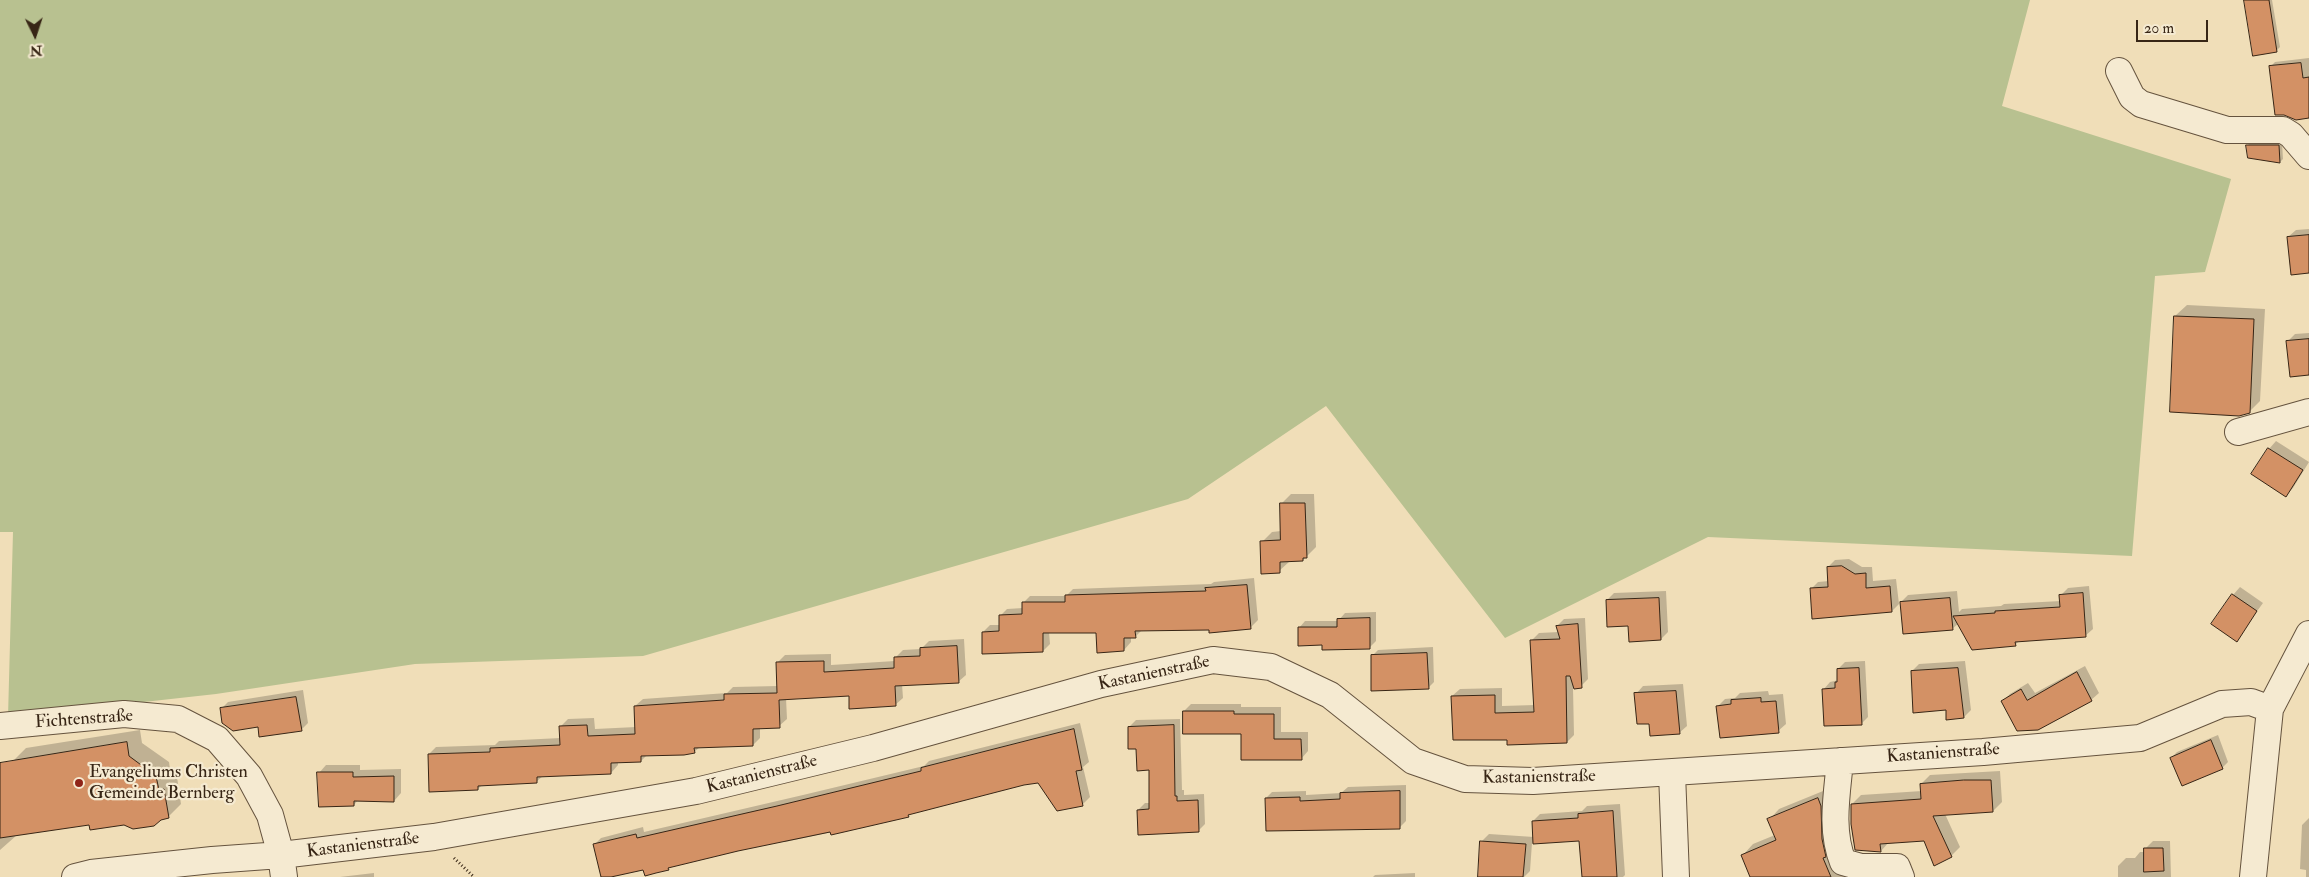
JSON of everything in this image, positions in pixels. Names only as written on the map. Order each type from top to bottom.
[{"type":"street","points":[[2120,71],[2132,97],[2141,104],[2227,130],[2283,130],[2291,135],[2308,155]]},
{"type":"street","points":[[2238,432],[2309,412]]},
{"type":"street","points":[[2253,877],[2270,709],[2309,634]]},
{"type":"street","name":"Kastanienstraße","points":[[74,877],[91,872],[212,860],[282,866],[696,791],[874,748],[1101,684],[1213,660],[1271,666],[1330,695],[1413,762],[1464,778],[1533,781],[1983,752],[2140,738],[2222,704],[2252,702],[2270,709]]},
{"type":"street","name":"Fichtenstraße","points":[[0,726],[124,714],[178,719],[217,739],[249,776],[270,815],[282,866]]},
{"type":"street","points":[[1840,761],[1836,817],[1837,847],[1843,862],[1861,867],[1897,867],[1901,877]]},
{"type":"street","points":[[1672,772],[1676,877]]},
{"type":"green space","points":[[0,0],[2030,0],[2002,106],[2231,179],[2205,272],[2155,276],[2132,556],[1708,537],[1505,638],[1326,406],[1188,499],[643,656],[415,664],[216,694],[8,717],[13,532],[0,532]]},
{"type":"building","points":[[2244,0],[2269,0],[2277,52],[2253,56]]},
{"type":"building","points":[[2301,63],[2303,78],[2309,77],[2309,118],[2296,120],[2284,115],[2275,115],[2269,66]]},
{"type":"building","points":[[2246,145],[2279,145],[2280,163],[2248,158]]},
{"type":"building","points":[[2309,235],[2309,273],[2291,275],[2287,237]]},
{"type":"building","points":[[2174,316],[2254,319],[2250,413],[2239,416],[2170,412]]},
{"type":"building","points":[[2309,339],[2309,375],[2290,377],[2286,341]]},
{"type":"building","points":[[2268,448],[2303,470],[2286,497],[2251,474]]},
{"type":"building","points":[[1280,503],[1305,503],[1307,558],[1303,558],[1303,561],[1280,562],[1280,573],[1261,574],[1260,541],[1280,540]]},
{"type":"building","points":[[1842,566],[1855,574],[1866,573],[1866,588],[1890,586],[1892,612],[1812,619],[1810,588],[1828,587],[1827,567]]},
{"type":"building","points":[[1247,585],[1251,629],[1209,633],[1209,630],[1135,631],[1136,638],[1124,638],[1124,651],[1097,653],[1096,633],[1043,633],[1043,652],[982,654],[982,632],[999,631],[999,615],[1022,614],[1022,602],[1065,602],[1065,595],[1206,591],[1205,588]]},
{"type":"building","points":[[2083,593],[2086,637],[2015,642],[2016,646],[1972,650],[1953,616],[2060,607],[2059,595]]},
{"type":"building","points":[[2232,594],[2257,611],[2237,642],[2211,624]]},
{"type":"building","points":[[1659,598],[1661,640],[1629,642],[1628,626],[1607,627],[1606,600]]},
{"type":"building","points":[[1950,598],[1953,630],[1903,634],[1900,602]]},
{"type":"building","points":[[1370,618],[1370,649],[1322,650],[1322,645],[1298,646],[1298,627],[1337,627],[1337,619]]},
{"type":"building","points":[[1578,624],[1582,688],[1574,689],[1570,676],[1566,676],[1567,743],[1507,745],[1507,740],[1453,740],[1451,696],[1495,695],[1495,713],[1534,712],[1530,640],[1560,639],[1556,626]]},
{"type":"building","points":[[957,646],[959,683],[895,686],[896,706],[849,709],[849,696],[779,700],[780,728],[753,729],[753,746],[694,748],[695,753],[684,755],[641,756],[641,762],[611,763],[611,774],[537,777],[537,783],[478,786],[478,790],[429,792],[428,754],[490,752],[490,748],[560,745],[559,726],[587,725],[588,736],[635,734],[634,706],[724,700],[724,694],[777,693],[776,662],[824,661],[824,672],[894,668],[894,657],[920,656],[920,648]]},
{"type":"building","points":[[1427,653],[1429,689],[1371,691],[1371,655]]},
{"type":"building","points":[[1859,668],[1862,725],[1824,726],[1822,689],[1835,688],[1837,669]]},
{"type":"building","points":[[1958,668],[1964,718],[1946,720],[1946,710],[1913,713],[1911,671]]},
{"type":"building","points":[[2077,672],[2092,701],[2038,730],[2017,731],[2001,701],[2021,689],[2027,700]]},
{"type":"building","points":[[1676,691],[1680,734],[1650,736],[1649,724],[1637,724],[1634,693]]},
{"type":"building","points":[[296,697],[302,731],[259,737],[258,727],[233,731],[222,723],[220,708]]},
{"type":"building","points":[[1761,698],[1761,702],[1776,701],[1779,733],[1720,738],[1716,706],[1731,704],[1731,700]]},
{"type":"building","points":[[1183,711],[1234,711],[1234,714],[1274,714],[1274,739],[1301,739],[1302,760],[1241,760],[1241,734],[1183,734]]},
{"type":"building","points":[[1174,725],[1175,796],[1177,796],[1177,801],[1198,800],[1199,832],[1138,835],[1137,810],[1149,809],[1149,770],[1137,771],[1136,749],[1128,749],[1128,727]]},
{"type":"building","points":[[1074,729],[1082,770],[1076,771],[1083,806],[1057,811],[1038,783],[1024,785],[908,815],[909,817],[831,835],[830,832],[738,851],[668,868],[669,870],[645,876],[643,870],[611,877],[601,877],[593,844],[636,834],[637,838],[777,806],[921,771],[921,768]]},
{"type":"building","points":[[2211,740],[2223,769],[2182,786],[2170,758]]},
{"type":"building","name":"Evangeliums Christen Gemeinde Bernberg","points":[[127,742],[129,756],[156,776],[159,790],[164,789],[169,818],[161,820],[154,826],[133,829],[124,825],[90,830],[89,825],[0,838],[0,763]]},
{"type":"building","points":[[317,772],[353,772],[353,777],[394,776],[394,802],[354,801],[354,806],[319,807]]},
{"type":"building","points":[[1964,780],[1991,780],[1993,812],[1933,816],[1952,857],[1934,866],[1924,841],[1880,844],[1881,852],[1855,850],[1851,824],[1851,804],[1921,799],[1920,784]]},
{"type":"building","points":[[1400,791],[1400,829],[1266,831],[1265,798],[1300,797],[1300,801],[1340,799],[1340,793]]},
{"type":"building","points":[[1818,798],[1821,806],[1822,839],[1826,857],[1823,858],[1831,877],[1750,877],[1741,855],[1776,840],[1767,819]]},
{"type":"building","points":[[1613,811],[1617,877],[1582,877],[1579,841],[1533,844],[1532,821],[1578,818],[1578,814]]},
{"type":"building","points":[[1480,841],[1526,844],[1523,877],[1478,877]]},
{"type":"building","points":[[2144,848],[2163,848],[2164,871],[2144,872]]},
{"type":"place","name":"Evangeliums Christen Gemeinde Bernberg","points":[[79,783]]}]
